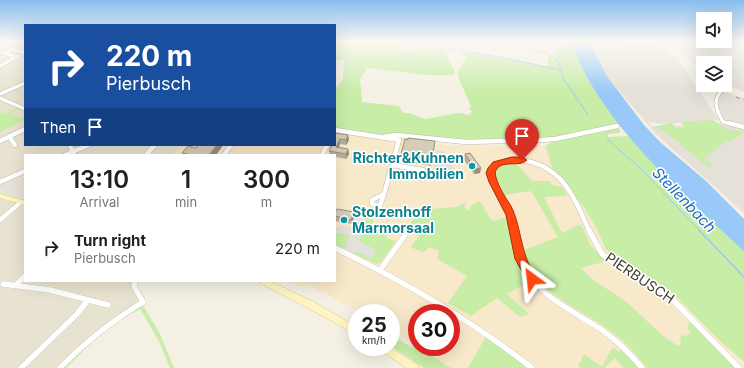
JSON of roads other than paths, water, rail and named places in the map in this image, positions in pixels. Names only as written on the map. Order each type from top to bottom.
[{"type":"main road","points":[[0,196],[23,202]]},
{"type":"main road","points":[[265,282],[348,326]]},
{"type":"main road","points":[[397,356],[415,368]]},
{"type":"street","points":[[0,66],[14,58]]},
{"type":"street","points":[[1,93],[24,82]]},
{"type":"street","points":[[720,92],[717,95],[715,104],[723,122],[744,127]]},
{"type":"street","points":[[0,98],[24,109]]},
{"type":"street","points":[[383,137],[396,134],[466,142],[540,140],[555,139],[617,126]]},
{"type":"street","points":[[0,141],[24,129]]},
{"type":"street","points":[[336,130],[399,140],[384,194]]},
{"type":"street","points":[[10,136],[15,145]]},
{"type":"street","points":[[73,154],[87,146]]},
{"type":"street","points":[[147,154],[154,146]]},
{"type":"street","name":"PIERBUSCH","points":[[642,368],[629,352],[612,338],[554,298],[532,279],[521,259],[511,215],[492,177],[491,170],[496,164],[512,160],[522,160],[539,164],[552,170],[572,196],[581,212],[591,238],[603,254],[612,261],[653,284],[668,295],[739,368]]},
{"type":"street","points":[[392,165],[423,170],[422,172]]},
{"type":"street","points":[[0,182],[24,171]]},
{"type":"street","points":[[0,220],[23,202]]},
{"type":"street","points":[[380,270],[404,235]]},
{"type":"street","points":[[336,248],[380,270],[465,317],[532,368]]},
{"type":"street","points":[[16,285],[24,277]]},
{"type":"street","points":[[60,368],[96,332],[143,302],[134,286],[135,282]]},
{"type":"street","points":[[1,285],[16,285],[50,290],[108,305]]},
{"type":"street","points":[[21,368],[77,314],[88,300]]},
{"type":"water","points":[[578,58],[598,58],[606,75],[644,125],[660,142],[706,181],[744,219],[744,251],[695,206],[645,155],[621,127],[583,70]]},
{"type":"waterway","points":[[505,58],[560,70]]},
{"type":"waterway","name":"Stellenbach","points":[[558,58],[555,60],[559,63],[563,78],[588,115]]},
{"type":"waterway","name":"Stellenbach","points":[[607,139],[639,167],[700,231]]},
{"type":"waterway","name":"Stellenbach","points":[[699,230],[744,277]]},
{"type":"railway","points":[[736,97],[744,100]]},
{"type":"place","name":"Richter&Kuhnen Immobilien","points":[[472,166]]},
{"type":"place","name":"Stolzenhoff Marmorsaal","points":[[344,220]]}]
